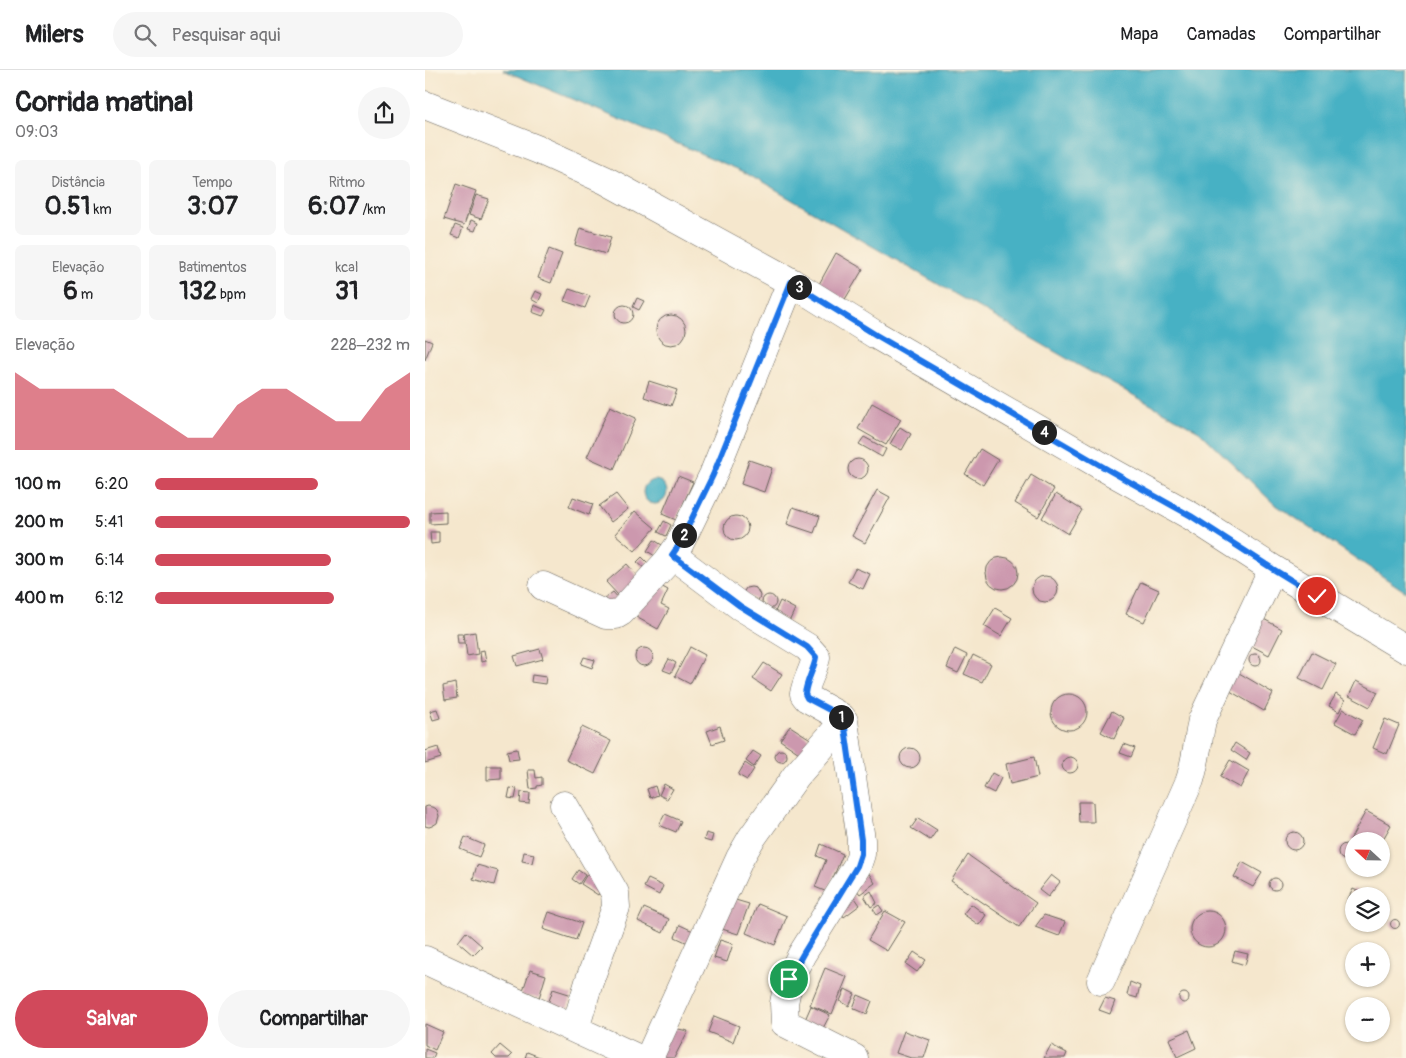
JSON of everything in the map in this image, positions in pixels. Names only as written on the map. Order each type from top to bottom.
[{"type":"street","points":[[425,105],[539,150],[605,180],[791,282],[893,345],[1191,516],[1273,569],[1406,649]]},
{"type":"street","points":[[543,586],[606,615],[616,615],[621,612],[667,562],[679,545],[713,475],[791,282]]},
{"type":"street","points":[[672,555],[740,606],[807,647],[816,657],[805,694],[807,698],[841,716],[844,721],[861,840],[861,854],[857,866],[789,979],[784,1003],[785,1023],[854,1058]]},
{"type":"street","points":[[1101,981],[1190,780],[1196,760],[1197,742],[1202,720],[1273,569]]},
{"type":"street","points":[[649,1058],[740,858],[751,839],[796,776],[844,721]]},
{"type":"street","points":[[564,805],[615,893],[616,908],[589,982],[575,1029]]},
{"type":"street","points":[[425,960],[637,1058]]},
{"type":"water","points":[[503,70],[1406,70],[1406,592],[1273,503],[1199,431],[1078,365],[742,171]]},
{"type":"water","points":[[655,480],[663,484],[667,492],[663,500],[655,504],[647,500],[643,492],[647,484]]},
{"type":"building","points":[[456,184],[476,191],[464,225],[444,219]]},
{"type":"building","points":[[476,195],[489,199],[481,219],[469,215]]},
{"type":"building","points":[[471,220],[478,223],[475,231],[468,229]]},
{"type":"building","points":[[455,225],[463,228],[459,238],[451,235]]},
{"type":"building","points":[[580,228],[611,237],[606,254],[575,245]]},
{"type":"building","points":[[549,249],[562,254],[551,283],[538,278]]},
{"type":"building","points":[[836,253],[863,269],[844,301],[818,286]]},
{"type":"building","points":[[569,289],[590,296],[585,308],[564,301]]},
{"type":"building","points":[[535,291],[542,294],[538,303],[531,299]]},
{"type":"building","points":[[637,298],[644,301],[639,310],[633,307]]},
{"type":"building","points":[[534,305],[546,310],[543,316],[532,312]]},
{"type":"building","points":[[624,305],[630,308],[633,314],[630,320],[624,323],[618,320],[615,314],[618,308]]},
{"type":"building","points":[[671,315],[677,316],[685,324],[685,336],[677,344],[671,345],[665,344],[657,336],[656,330],[657,324],[665,316]]},
{"type":"building","points":[[425,339],[432,342],[425,360]]},
{"type":"building","points":[[649,381],[677,390],[671,406],[644,397]]},
{"type":"building","points":[[872,403],[901,419],[886,445],[858,429]]},
{"type":"building","points":[[610,406],[636,418],[614,469],[587,457]]},
{"type":"building","points":[[900,427],[911,434],[902,450],[890,444]]},
{"type":"building","points":[[864,437],[886,449],[882,457],[859,444]]},
{"type":"building","points":[[980,449],[998,460],[983,485],[965,474]]},
{"type":"building","points":[[858,459],[865,462],[868,469],[865,476],[858,479],[851,476],[848,469],[851,462]]},
{"type":"building","points":[[749,460],[772,468],[764,492],[741,484]]},
{"type":"building","points":[[1031,475],[1054,489],[1038,517],[1015,503]]},
{"type":"building","points":[[678,476],[693,482],[676,520],[662,514]]},
{"type":"building","points":[[877,490],[890,497],[865,543],[852,536]]},
{"type":"building","points":[[616,494],[628,509],[611,522],[599,506]]},
{"type":"building","points":[[1056,494],[1082,510],[1068,534],[1042,518]]},
{"type":"building","points":[[573,497],[593,504],[589,515],[569,507]]},
{"type":"building","points":[[793,507],[820,516],[814,533],[787,524]]},
{"type":"building","points":[[446,511],[446,523],[430,524],[430,512]]},
{"type":"building","points":[[635,511],[655,528],[635,551],[615,534]]},
{"type":"building","points":[[736,516],[744,520],[748,528],[744,536],[736,540],[728,536],[724,528],[728,520]]},
{"type":"building","points":[[664,521],[671,525],[666,536],[658,532]]},
{"type":"building","points":[[430,532],[439,532],[439,543],[431,544]]},
{"type":"building","points":[[654,540],[662,545],[655,556],[647,551]]},
{"type":"building","points":[[642,557],[649,564],[644,568],[637,562]]},
{"type":"building","points":[[1002,557],[1014,561],[1018,573],[1014,585],[1002,589],[990,585],[986,573],[990,561]]},
{"type":"building","points":[[627,564],[640,579],[619,596],[606,582]]},
{"type":"building","points":[[855,568],[870,574],[863,589],[848,582]]},
{"type":"building","points":[[1045,576],[1054,580],[1058,589],[1054,598],[1045,602],[1036,598],[1032,589],[1036,580]]},
{"type":"building","points":[[1141,582],[1159,590],[1144,622],[1126,614]]},
{"type":"building","points":[[657,584],[668,590],[661,605],[669,609],[658,629],[636,617],[646,597]]},
{"type":"building","points":[[746,588],[756,588],[759,593],[758,601],[743,593]]},
{"type":"building","points":[[613,592],[619,599],[607,608],[601,601]]},
{"type":"building","points":[[769,595],[774,597],[776,602],[774,607],[769,609],[764,607],[762,602],[764,597]]},
{"type":"building","points":[[780,601],[795,609],[789,622],[774,614]]},
{"type":"building","points":[[995,608],[1012,618],[1001,636],[984,626]]},
{"type":"building","points":[[1260,617],[1282,629],[1269,655],[1246,643]]},
{"type":"building","points":[[475,632],[478,654],[467,656],[464,634]]},
{"type":"building","points":[[457,634],[463,634],[464,643],[458,643]]},
{"type":"building","points":[[690,647],[705,655],[690,684],[675,676]]},
{"type":"building","points":[[644,648],[650,651],[653,657],[650,663],[644,666],[638,663],[635,657],[638,651]]},
{"type":"building","points":[[540,649],[543,659],[517,666],[514,656]]},
{"type":"building","points":[[955,649],[967,655],[958,673],[947,668]]},
{"type":"building","points":[[484,650],[486,661],[481,662],[480,651]]},
{"type":"building","points":[[1312,652],[1336,664],[1323,690],[1299,678]]},
{"type":"building","points":[[1253,654],[1257,654],[1261,660],[1257,666],[1253,666],[1249,662],[1249,658]]},
{"type":"building","points":[[973,655],[991,664],[982,682],[964,674]]},
{"type":"building","points":[[584,657],[595,660],[592,668],[581,664]]},
{"type":"building","points":[[669,659],[676,663],[671,673],[663,670]]},
{"type":"building","points":[[764,663],[782,674],[771,691],[753,679]]},
{"type":"building","points":[[1234,670],[1273,693],[1264,711],[1225,688]]},
{"type":"building","points":[[532,675],[546,677],[545,684],[531,682]]},
{"type":"building","points":[[1356,681],[1378,692],[1370,707],[1349,696]]},
{"type":"building","points":[[455,683],[457,698],[445,700],[443,686]]},
{"type":"building","points":[[1069,694],[1081,700],[1087,712],[1081,724],[1069,730],[1057,724],[1051,712],[1057,700]]},
{"type":"building","points":[[1336,694],[1345,700],[1339,712],[1329,706]]},
{"type":"building","points":[[437,709],[440,718],[433,720],[430,711]]},
{"type":"building","points":[[1343,709],[1363,720],[1355,734],[1335,723]]},
{"type":"building","points":[[1112,711],[1124,718],[1114,739],[1101,732]]},
{"type":"building","points":[[1385,719],[1399,725],[1387,754],[1373,748]]},
{"type":"building","points":[[720,726],[724,740],[712,744],[707,731]]},
{"type":"building","points":[[790,726],[812,740],[802,755],[780,740]]},
{"type":"building","points":[[582,727],[611,741],[595,774],[566,760]]},
{"type":"building","points":[[1235,743],[1250,753],[1246,760],[1231,750]]},
{"type":"building","points":[[1124,744],[1135,748],[1131,757],[1120,753]]},
{"type":"building","points":[[438,747],[441,758],[425,763],[425,751]]},
{"type":"building","points":[[910,748],[917,751],[920,758],[917,765],[910,768],[903,765],[900,758],[903,751]]},
{"type":"building","points":[[517,749],[519,759],[509,760],[507,751]]},
{"type":"building","points":[[781,750],[787,756],[781,762],[775,756]]},
{"type":"building","points":[[753,751],[761,756],[754,767],[746,761]]},
{"type":"building","points":[[1034,757],[1038,777],[1010,784],[1006,764]]},
{"type":"building","points":[[1070,757],[1076,759],[1078,765],[1076,771],[1070,773],[1064,771],[1062,765],[1064,759]]},
{"type":"building","points":[[1230,760],[1249,771],[1240,788],[1220,777]]},
{"type":"building","points":[[745,763],[754,769],[747,780],[738,775]]},
{"type":"building","points":[[487,766],[501,766],[501,779],[487,780]]},
{"type":"building","points":[[528,770],[535,770],[536,778],[542,777],[542,785],[530,789]]},
{"type":"building","points":[[992,773],[1001,778],[994,793],[984,788]]},
{"type":"building","points":[[664,784],[673,789],[667,799],[659,795]]},
{"type":"building","points":[[655,786],[658,795],[650,798],[647,789]]},
{"type":"building","points":[[510,788],[517,789],[515,799],[508,798]]},
{"type":"building","points":[[521,792],[530,793],[529,804],[520,803]]},
{"type":"building","points":[[1078,802],[1093,802],[1094,822],[1079,822]]},
{"type":"building","points":[[425,807],[435,808],[439,816],[437,823],[429,827],[425,826]]},
{"type":"building","points":[[1366,811],[1391,825],[1387,832],[1354,832]]},
{"type":"building","points":[[665,814],[681,821],[676,832],[659,825]]},
{"type":"building","points":[[918,818],[937,830],[930,840],[911,828]]},
{"type":"building","points":[[1290,832],[1298,832],[1303,837],[1301,848],[1290,850],[1285,845],[1285,837]]},
{"type":"building","points":[[706,833],[713,835],[711,842],[704,840]]},
{"type":"building","points":[[465,837],[484,845],[479,857],[460,849]]},
{"type":"building","points":[[821,844],[843,854],[827,892],[815,887],[826,860],[817,856]]},
{"type":"building","points":[[1345,844],[1345,860],[1338,855],[1338,849]]},
{"type":"building","points":[[524,852],[534,854],[532,863],[522,861]]},
{"type":"building","points":[[968,855],[1036,903],[1019,927],[951,881]]},
{"type":"building","points":[[1242,862],[1262,873],[1253,887],[1234,877]]},
{"type":"building","points":[[477,865],[498,871],[494,885],[473,879]]},
{"type":"building","points":[[578,870],[585,875],[579,884],[572,879]]},
{"type":"building","points":[[868,872],[875,883],[860,894],[852,884]]},
{"type":"building","points":[[587,874],[604,885],[598,895],[581,884]]},
{"type":"building","points":[[1051,875],[1060,882],[1048,897],[1039,890]]},
{"type":"building","points":[[1275,878],[1281,884],[1275,890],[1269,884]]},
{"type":"building","points":[[648,879],[663,886],[659,895],[644,887]]},
{"type":"building","points":[[871,891],[877,903],[871,907],[864,896]]},
{"type":"building","points":[[853,895],[860,905],[844,917],[837,906]]},
{"type":"building","points":[[732,899],[749,904],[738,934],[722,929]]},
{"type":"building","points":[[758,904],[787,916],[775,945],[746,933]]},
{"type":"building","points":[[971,904],[986,915],[979,925],[963,914]]},
{"type":"building","points":[[879,905],[883,911],[877,915],[873,909]]},
{"type":"building","points":[[644,908],[669,919],[663,933],[638,921]]},
{"type":"building","points":[[885,911],[905,922],[887,951],[868,940]]},
{"type":"building","points":[[1208,911],[1220,917],[1226,929],[1220,941],[1208,947],[1196,941],[1190,929],[1196,917]]},
{"type":"building","points":[[549,912],[582,923],[576,940],[543,929]]},
{"type":"building","points":[[1044,915],[1065,922],[1059,936],[1035,927]]},
{"type":"building","points":[[1395,920],[1399,924],[1395,928],[1391,924]]},
{"type":"building","points":[[680,925],[693,931],[688,943],[675,937]]},
{"type":"building","points":[[466,932],[482,946],[473,955],[458,942]]},
{"type":"building","points":[[720,940],[733,944],[727,962],[714,958]]},
{"type":"building","points":[[1235,951],[1248,954],[1245,965],[1232,961]]},
{"type":"building","points":[[914,952],[926,960],[917,972],[906,964]]},
{"type":"building","points":[[825,968],[847,977],[832,1014],[810,1005]]},
{"type":"building","points":[[530,970],[546,975],[539,998],[521,996]]},
{"type":"building","points":[[1130,982],[1140,986],[1137,998],[1127,995]]},
{"type":"building","points":[[553,989],[572,995],[565,1016],[546,1010]]},
{"type":"building","points":[[845,989],[855,994],[849,1006],[840,1001]]},
{"type":"building","points":[[1184,993],[1189,998],[1184,1003],[1179,998]]},
{"type":"building","points":[[858,995],[872,1001],[867,1014],[853,1008]]},
{"type":"building","points":[[1105,998],[1115,1001],[1110,1014],[1099,1010]]},
{"type":"building","points":[[811,1006],[830,1015],[822,1030],[804,1022]]},
{"type":"building","points":[[714,1016],[739,1026],[733,1042],[708,1032]]},
{"type":"building","points":[[425,1024],[443,1032],[435,1050],[425,1045]]},
{"type":"building","points":[[669,1027],[688,1031],[674,1058],[653,1058]]},
{"type":"building","points":[[1189,1030],[1196,1048],[1177,1057],[1169,1039]]},
{"type":"building","points":[[904,1031],[930,1040],[924,1058],[911,1058],[896,1053]]},
{"type":"building","points":[[500,1045],[512,1055],[509,1058],[496,1058],[492,1054]]},
{"type":"building","points":[[1051,1045],[1067,1053],[1065,1058],[1044,1058]]},
{"type":"building","points":[[425,1049],[435,1053],[433,1058],[425,1058]]},
{"type":"building","points":[[527,1052],[542,1058],[525,1058]]},
{"type":"route","points":[[789,979],[857,866],[861,854],[861,840],[844,721],[841,716],[807,698],[805,689],[816,657],[807,647],[740,606],[672,555],[679,545],[713,475],[791,282],[876,335],[1191,516],[1317,596]]}]
